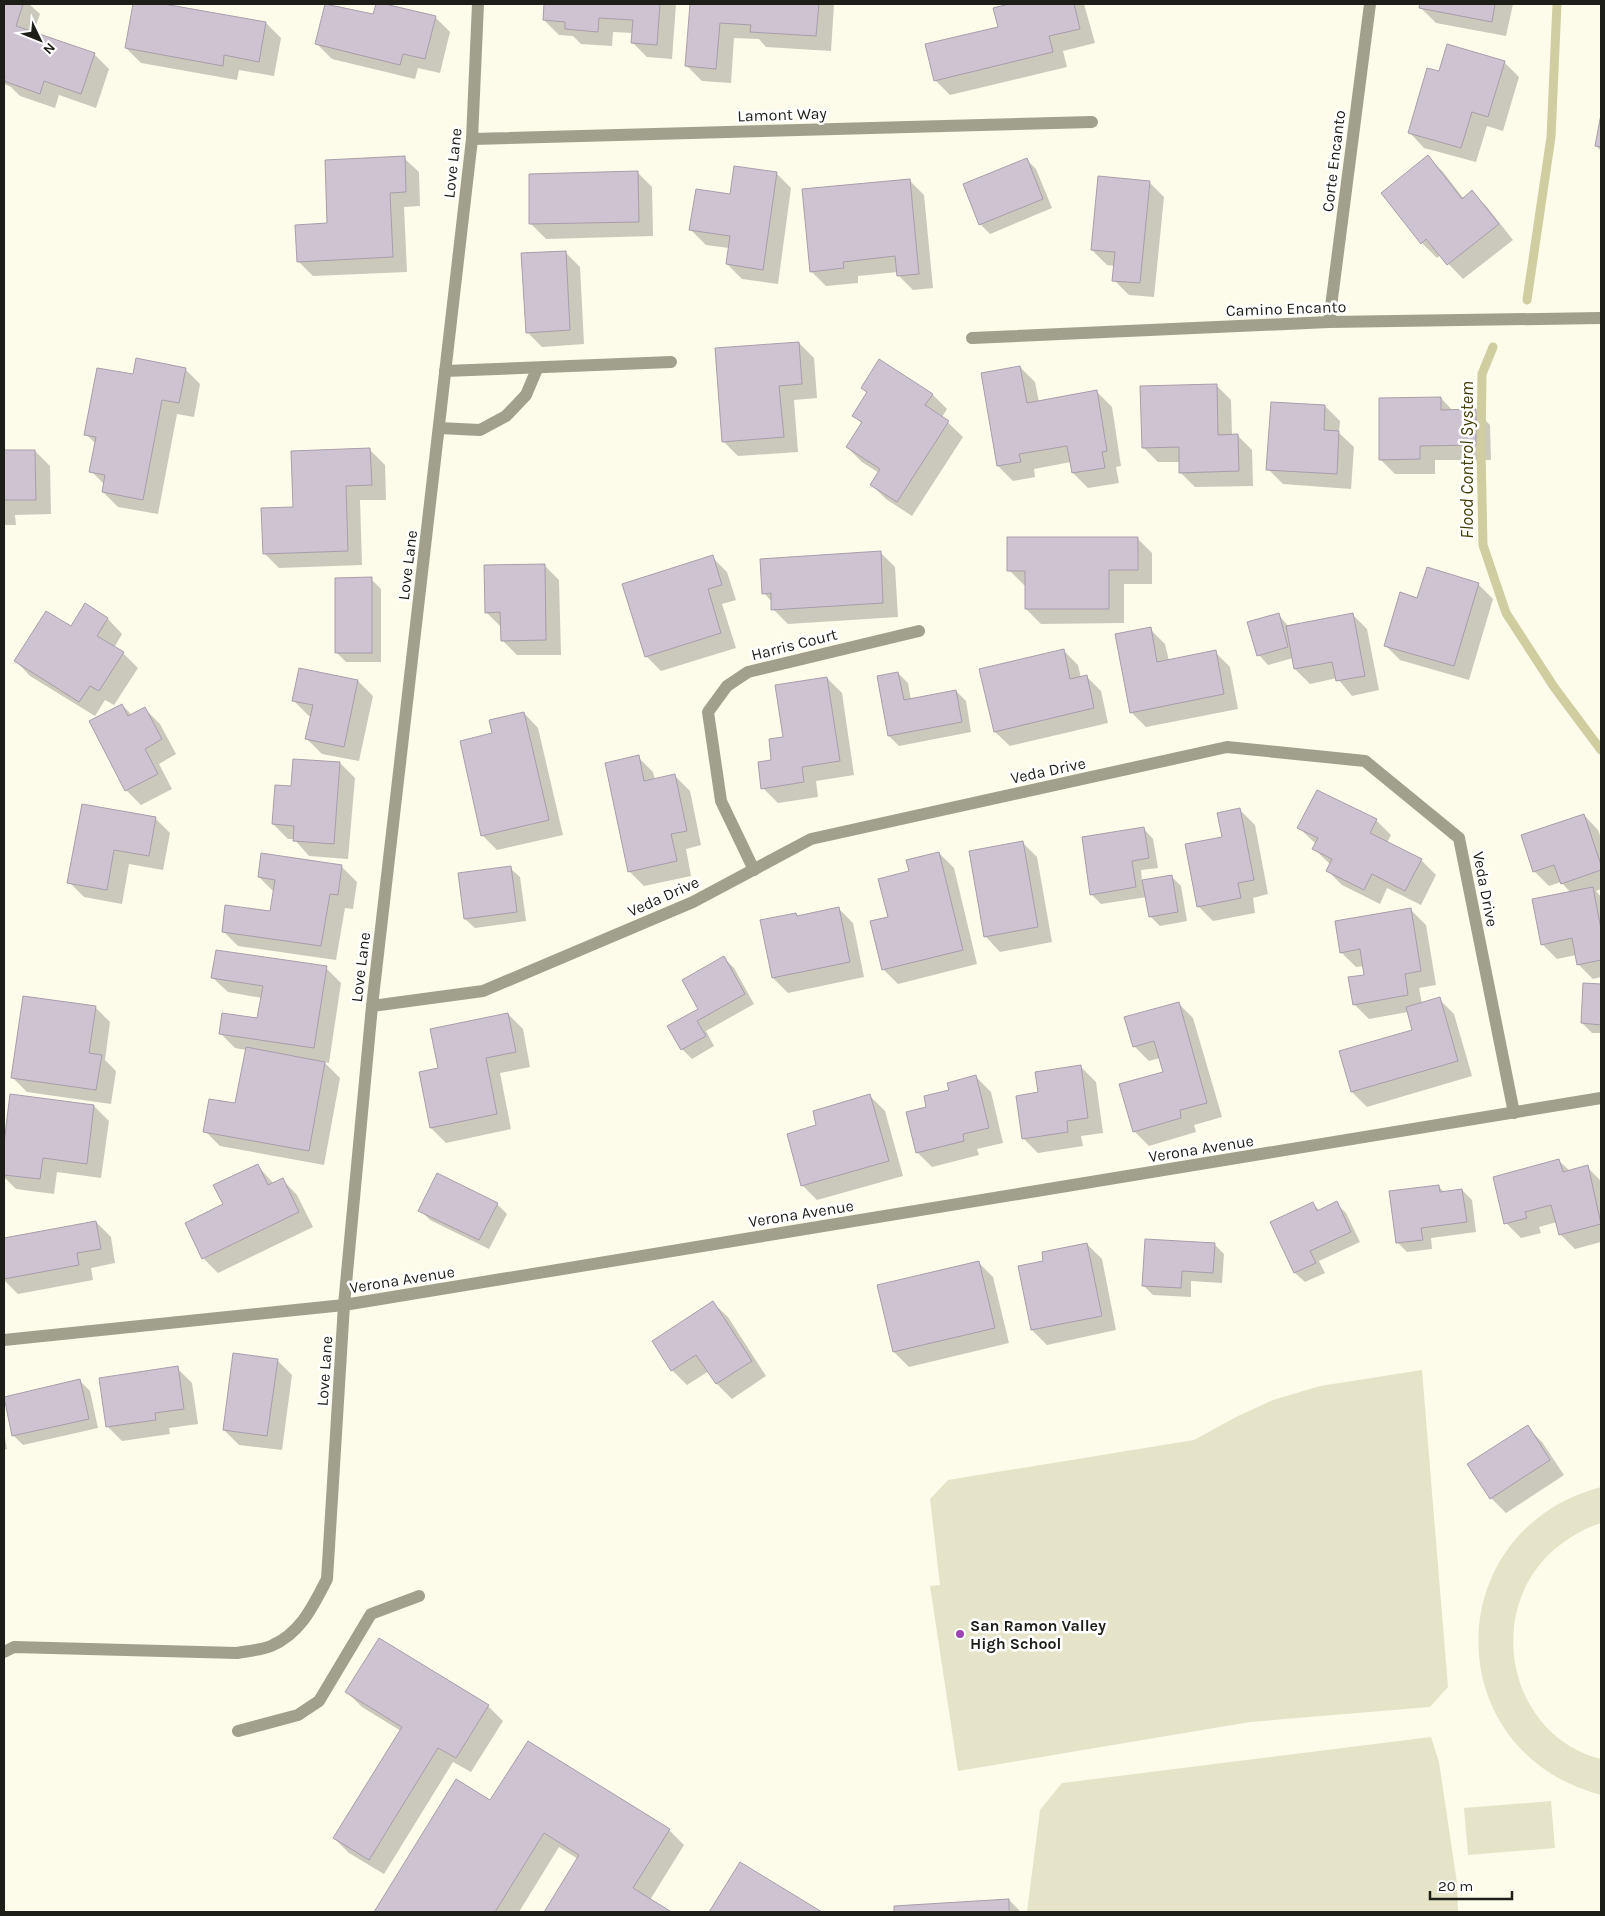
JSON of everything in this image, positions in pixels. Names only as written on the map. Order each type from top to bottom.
[{"type":"street","name":"Love Lane","points":[[4,1652],[14,1647],[237,1653],[270,1646],[288,1636],[301,1625],[327,1579],[344,1305],[372,1006],[472,139],[478,4]]},
{"type":"street","name":"Corte Encanto","points":[[1329,322],[1370,4]]},
{"type":"street","name":"Lamont Way","points":[[472,139],[1092,122]]},
{"type":"street","name":"Camino Encanto","points":[[972,338],[1329,322],[1601,318]]},
{"type":"street","points":[[445,371],[537,369],[671,362]]},
{"type":"street","points":[[439,428],[480,430],[506,416],[526,395],[537,369]]},
{"type":"street","name":"Harris Court","points":[[754,870],[721,801],[708,712],[727,686],[748,672],[919,631]]},
{"type":"street","name":"Veda Drive","points":[[372,1006],[483,991],[693,902],[811,839],[1227,746],[1365,761],[1459,838],[1514,1113]]},
{"type":"street","name":"Verona Avenue","points":[[4,1340],[344,1305],[1601,1098]]},
{"type":"street","points":[[238,1731],[298,1715],[319,1701],[371,1614],[420,1596]]},
{"type":"green space","points":[[1422,1370],[1448,1687],[1430,1707],[1250,1722],[958,1771],[930,1586],[940,1585],[930,1499],[948,1480],[1194,1440],[1236,1417],[1273,1400],[1320,1386]]},
{"type":"green space","points":[[1601,1487],[1601,1523],[1568,1539],[1538,1567],[1521,1596],[1514,1629],[1515,1663],[1525,1694],[1542,1723],[1568,1745],[1601,1759],[1601,1795],[1547,1771],[1509,1735],[1486,1690],[1478,1641],[1486,1592],[1509,1547],[1547,1511]]},
{"type":"green space","points":[[1431,1737],[1439,1762],[1457,1883],[1458,1912],[1027,1912],[1040,1810],[1062,1783]]},
{"type":"green space","points":[[1551,1801],[1555,1848],[1468,1855],[1464,1808]]},
{"type":"building","points":[[4,4],[23,4],[16,26],[95,53],[81,94],[44,81],[40,94],[4,81]]},
{"type":"building","points":[[133,4],[164,4],[266,22],[259,62],[224,55],[223,66],[125,48]]},
{"type":"building","points":[[325,4],[373,14],[376,4],[385,4],[436,16],[425,59],[403,54],[400,65],[315,44]]},
{"type":"building","points":[[544,4],[660,4],[657,45],[631,43],[633,20],[599,18],[598,32],[565,29],[565,22],[543,20]]},
{"type":"building","points":[[690,4],[819,4],[816,36],[750,32],[751,25],[720,23],[716,69],[685,66]]},
{"type":"building","points":[[1009,4],[1074,4],[1080,29],[1049,36],[1053,52],[934,81],[925,44],[998,27],[993,8]]},
{"type":"building","points":[[1420,4],[1495,4],[1492,22],[1419,8]]},
{"type":"building","points":[[1447,44],[1505,61],[1488,117],[1472,112],[1461,148],[1408,133],[1427,68],[1439,71]]},
{"type":"building","points":[[1601,114],[1601,147],[1595,146]]},
{"type":"building","points":[[1428,155],[1462,199],[1472,190],[1499,224],[1447,265],[1426,239],[1421,244],[1381,193]]},
{"type":"building","points":[[405,156],[406,192],[390,193],[393,257],[297,262],[295,225],[327,223],[325,160]]},
{"type":"building","points":[[1027,158],[1043,199],[979,225],[963,184]]},
{"type":"building","points":[[734,166],[777,172],[763,270],[726,264],[730,236],[689,230],[696,189],[730,194]]},
{"type":"building","points":[[638,171],[639,222],[529,224],[529,174]]},
{"type":"building","points":[[1098,176],[1150,181],[1140,283],[1112,281],[1115,252],[1091,250]]},
{"type":"building","points":[[910,179],[919,274],[897,276],[895,256],[843,262],[844,268],[810,272],[802,189]]},
{"type":"building","points":[[566,251],[570,330],[526,333],[521,253]]},
{"type":"building","points":[[799,342],[802,384],[779,386],[784,437],[722,442],[715,348]]},
{"type":"building","points":[[136,358],[186,368],[179,403],[162,400],[143,500],[102,492],[105,475],[89,472],[96,437],[84,435],[97,368],[133,374]]},
{"type":"building","points":[[879,359],[933,394],[925,405],[949,421],[897,502],[870,485],[880,469],[846,447],[862,422],[852,416],[867,392],[861,388]]},
{"type":"building","points":[[1020,366],[1027,403],[1097,390],[1107,451],[1102,452],[1105,468],[1072,473],[1067,446],[1019,454],[1021,462],[997,466],[981,373]]},
{"type":"building","points":[[1217,384],[1218,435],[1238,434],[1239,471],[1179,473],[1179,447],[1142,448],[1140,386]]},
{"type":"building","points":[[1441,397],[1441,410],[1476,409],[1476,445],[1420,446],[1420,459],[1379,460],[1379,398]]},
{"type":"building","points":[[1271,402],[1325,405],[1324,430],[1339,431],[1337,474],[1266,470]]},
{"type":"building","points":[[370,448],[372,485],[346,486],[348,551],[263,554],[261,508],[293,507],[291,451]]},
{"type":"building","points":[[4,450],[35,450],[36,500],[4,500]]},
{"type":"building","points":[[1007,537],[1138,537],[1138,570],[1109,570],[1109,609],[1025,609],[1025,571],[1007,571]]},
{"type":"building","points":[[881,551],[883,603],[771,610],[771,593],[762,594],[760,559]]},
{"type":"building","points":[[713,555],[722,585],[708,589],[721,633],[645,657],[622,584]]},
{"type":"building","points":[[545,564],[546,640],[501,641],[500,612],[485,613],[484,565]]},
{"type":"building","points":[[1427,567],[1479,583],[1454,666],[1384,646],[1400,592],[1417,598]]},
{"type":"building","points":[[372,577],[372,653],[335,653],[335,578]]},
{"type":"building","points":[[85,603],[108,618],[97,636],[124,652],[99,691],[90,686],[79,702],[14,661],[46,611],[71,626]]},
{"type":"building","points":[[1279,613],[1288,647],[1257,656],[1247,622]]},
{"type":"building","points":[[1353,613],[1365,676],[1336,681],[1332,662],[1294,669],[1286,626]]},
{"type":"building","points":[[1151,627],[1157,662],[1216,650],[1224,694],[1130,713],[1115,634]]},
{"type":"building","points":[[1064,649],[1070,679],[1087,675],[1094,708],[994,732],[979,669]]},
{"type":"building","points":[[299,668],[358,680],[344,747],[305,739],[313,705],[292,701]]},
{"type":"building","points":[[898,672],[904,700],[956,690],[962,722],[888,736],[877,676]]},
{"type":"building","points":[[827,677],[840,761],[802,767],[804,782],[761,789],[758,762],[771,760],[769,739],[783,737],[775,685]]},
{"type":"building","points":[[122,704],[128,716],[145,707],[162,739],[145,749],[158,774],[125,791],[89,721]]},
{"type":"building","points":[[524,712],[549,820],[481,836],[460,741],[492,733],[489,720]]},
{"type":"building","points":[[639,755],[644,781],[675,774],[687,831],[671,834],[677,861],[628,872],[605,763]]},
{"type":"building","points":[[293,759],[340,762],[334,844],[293,841],[294,826],[272,824],[275,785],[291,786]]},
{"type":"building","points":[[1317,790],[1377,819],[1370,833],[1422,859],[1405,891],[1372,874],[1364,890],[1326,871],[1332,859],[1312,849],[1318,838],[1297,828]]},
{"type":"building","points":[[82,804],[156,817],[149,856],[114,850],[107,890],[67,883]]},
{"type":"building","points":[[1240,808],[1254,880],[1238,883],[1241,898],[1197,907],[1185,844],[1222,837],[1217,813]]},
{"type":"building","points":[[1584,814],[1601,870],[1561,884],[1554,865],[1533,872],[1521,835]]},
{"type":"building","points":[[1144,827],[1149,858],[1132,861],[1136,887],[1090,895],[1082,837]]},
{"type":"building","points":[[1023,841],[1038,927],[984,937],[969,851]]},
{"type":"building","points":[[939,852],[963,950],[882,970],[870,921],[888,917],[878,879],[909,871],[906,860]]},
{"type":"building","points":[[261,853],[342,865],[338,895],[330,894],[321,946],[222,932],[225,905],[270,911],[275,880],[258,877]]},
{"type":"building","points":[[511,866],[517,912],[464,919],[458,873]]},
{"type":"building","points":[[1172,875],[1178,912],[1149,917],[1142,880]]},
{"type":"building","points":[[1593,887],[1601,929],[1601,960],[1577,965],[1572,938],[1541,945],[1532,899]]},
{"type":"building","points":[[839,907],[850,962],[772,978],[760,920],[796,913],[797,916]]},
{"type":"building","points":[[1411,908],[1421,971],[1405,974],[1408,995],[1353,1005],[1348,977],[1364,975],[1360,949],[1340,953],[1335,921]]},
{"type":"building","points":[[216,950],[327,966],[314,1048],[219,1034],[222,1013],[257,1018],[263,986],[211,978]]},
{"type":"building","points":[[724,956],[745,994],[697,1021],[706,1036],[681,1050],[667,1026],[698,1009],[682,980]]},
{"type":"building","points":[[1583,983],[1601,984],[1601,1025],[1581,1023]]},
{"type":"building","points":[[23,996],[96,1006],[89,1053],[102,1055],[96,1090],[11,1078]]},
{"type":"building","points":[[1440,997],[1458,1061],[1351,1092],[1339,1051],[1412,1030],[1406,1007]]},
{"type":"building","points":[[1179,1002],[1207,1103],[1180,1110],[1181,1118],[1133,1132],[1119,1084],[1163,1072],[1154,1041],[1133,1047],[1124,1017]]},
{"type":"building","points":[[508,1013],[516,1052],[486,1058],[497,1114],[430,1128],[419,1072],[438,1068],[430,1029]]},
{"type":"building","points":[[246,1047],[325,1062],[309,1151],[203,1132],[209,1099],[235,1103]]},
{"type":"building","points":[[1081,1065],[1088,1118],[1067,1121],[1068,1132],[1022,1139],[1016,1096],[1038,1092],[1035,1072]]},
{"type":"building","points":[[976,1075],[989,1128],[963,1134],[964,1141],[916,1153],[906,1112],[926,1107],[924,1096],[949,1090],[947,1083]]},
{"type":"building","points":[[10,1094],[94,1105],[87,1164],[43,1158],[40,1179],[4,1175],[4,1143]]},
{"type":"building","points":[[870,1094],[889,1161],[801,1186],[787,1134],[816,1125],[813,1111]]},
{"type":"building","points":[[1559,1159],[1563,1172],[1588,1165],[1601,1224],[1559,1235],[1551,1205],[1525,1212],[1527,1218],[1504,1224],[1493,1177]]},
{"type":"building","points":[[258,1164],[268,1185],[283,1178],[299,1212],[202,1259],[185,1223],[223,1204],[213,1185]]},
{"type":"building","points":[[437,1173],[498,1203],[479,1240],[418,1211]]},
{"type":"building","points":[[1439,1185],[1440,1192],[1462,1189],[1467,1222],[1421,1228],[1423,1240],[1396,1243],[1389,1191]]},
{"type":"building","points":[[1337,1201],[1351,1232],[1310,1251],[1316,1263],[1294,1273],[1270,1222],[1313,1202],[1317,1211]]},
{"type":"building","points":[[96,1221],[101,1249],[77,1253],[79,1265],[4,1279],[4,1238]]},
{"type":"building","points":[[1145,1239],[1215,1243],[1213,1273],[1182,1271],[1181,1288],[1142,1286]]},
{"type":"building","points":[[1087,1243],[1102,1316],[1031,1330],[1018,1266],[1043,1261],[1042,1252]]},
{"type":"building","points":[[979,1261],[995,1328],[893,1352],[877,1285]]},
{"type":"building","points":[[713,1301],[752,1361],[716,1384],[696,1355],[671,1371],[652,1341]]},
{"type":"building","points":[[233,1353],[278,1359],[267,1436],[223,1430]]},
{"type":"building","points":[[178,1366],[184,1409],[155,1413],[156,1420],[106,1427],[99,1378]]},
{"type":"building","points":[[80,1379],[89,1419],[12,1436],[4,1397]]},
{"type":"building","points":[[1528,1425],[1550,1460],[1490,1499],[1467,1464]]},
{"type":"building","points":[[379,1638],[489,1705],[456,1758],[438,1748],[369,1860],[333,1838],[402,1727],[345,1692]]},
{"type":"building","points":[[528,1741],[670,1829],[633,1888],[670,1911],[544,1912],[579,1855],[544,1833],[495,1912],[374,1912],[456,1779],[490,1800]]},
{"type":"building","points":[[740,1862],[822,1912],[709,1912]]},
{"type":"building","points":[[1009,1899],[1009,1912],[894,1912],[894,1906]]},
{"type":"waterway","name":"Flood Control System","points":[[1527,300],[1551,137],[1557,4]]},
{"type":"waterway","name":"Flood Control System","points":[[1493,347],[1482,374],[1483,545],[1506,613],[1554,687],[1601,750]]},
{"type":"place","name":"San Ramon Valley High School","points":[[960,1634]]}]
